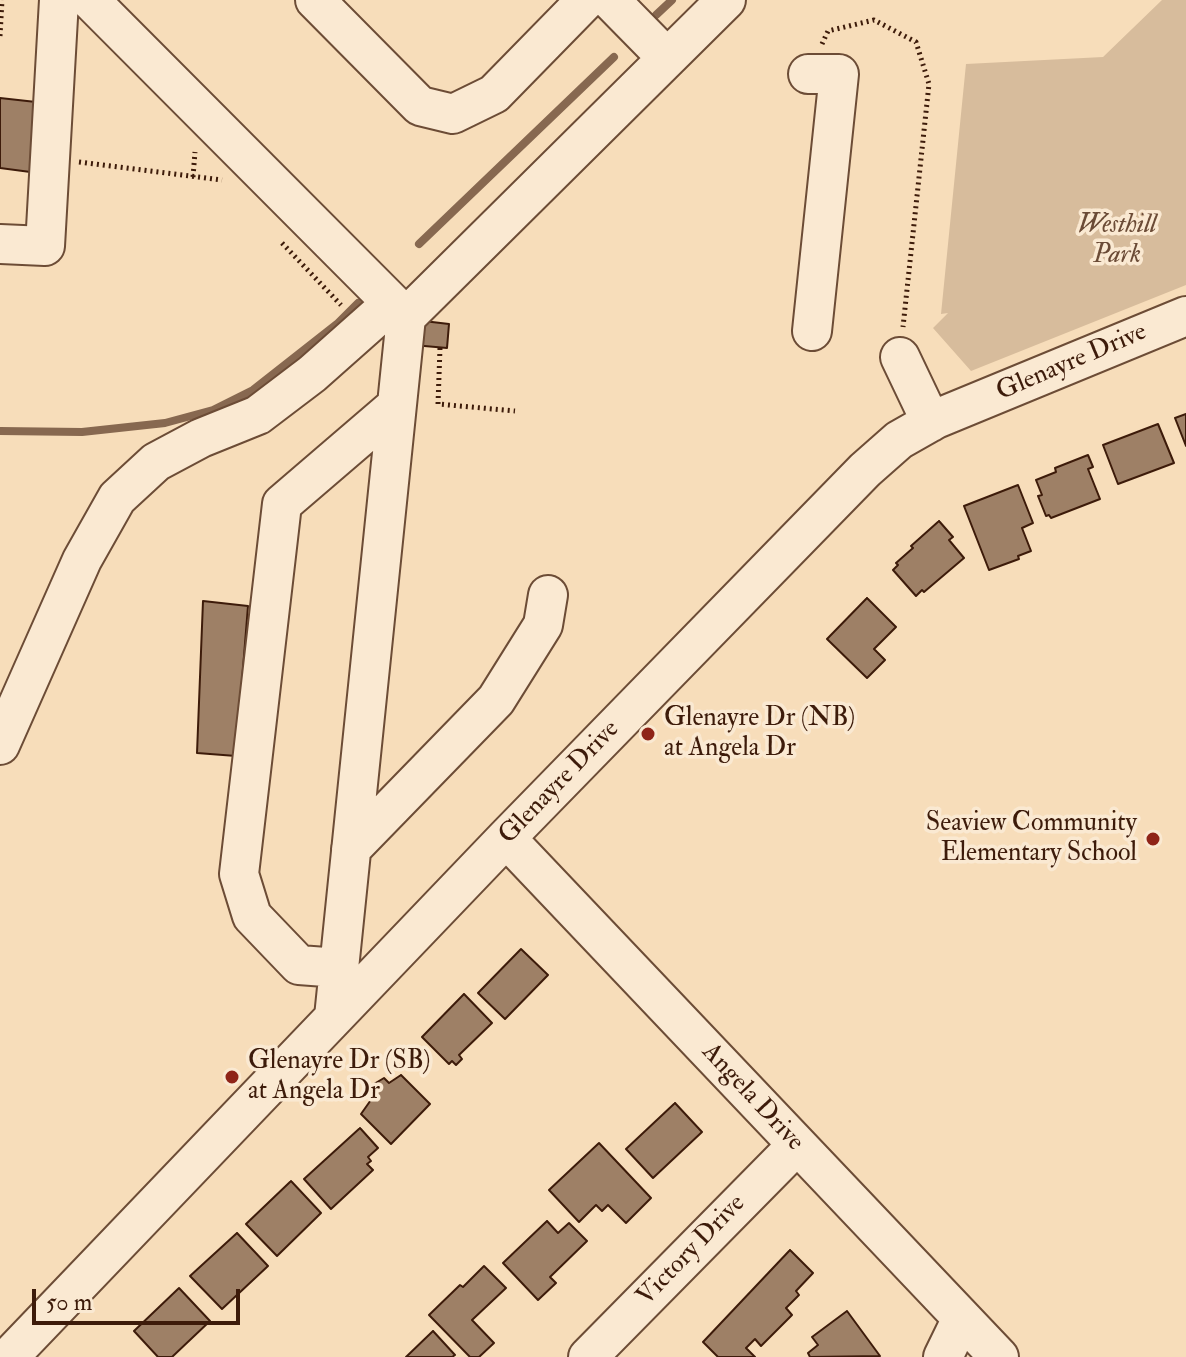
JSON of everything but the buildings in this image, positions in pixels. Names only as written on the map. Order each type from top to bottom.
[{"type":"street","points":[[0,244],[45,246],[59,0]]},
{"type":"street","points":[[90,0],[399,310],[395,407],[334,1017]]},
{"type":"street","points":[[315,0],[420,106],[453,114],[494,94],[584,0],[617,7],[667,58]]},
{"type":"street","points":[[0,745],[82,560],[117,498],[156,462],[201,438],[258,415],[399,310],[726,0]]},
{"type":"street","points":[[808,74],[839,74],[812,331]]},
{"type":"street","name":"Glenayre Drive","points":[[9,1357],[506,838],[865,470],[899,440],[931,422],[1186,316]]},
{"type":"street","points":[[900,357],[931,422]]},
{"type":"street","points":[[339,968],[299,965],[252,916],[239,874],[282,504],[395,407]]},
{"type":"street","points":[[351,849],[496,700],[543,625],[548,595]]},
{"type":"street","name":"Angela Drive","points":[[506,838],[999,1357]]},
{"type":"street","name":"Victory Drive","points":[[588,1357],[797,1145]]},
{"type":"street","points":[[943,1357],[961,1320]]},
{"type":"path","points":[[0,36],[2,0]]},
{"type":"path","points":[[808,74],[828,31],[874,20],[916,42],[929,84],[900,357]]},
{"type":"path","points":[[193,177],[195,152]]},
{"type":"path","points":[[50,159],[222,180]]},
{"type":"path","points":[[440,348],[438,404],[515,411]]},
{"type":"green space","name":"Westhill Park","points":[[1162,0],[1186,0],[1186,285],[971,371],[933,328],[948,313],[941,314],[966,64],[1103,57]]},
{"type":"waterway","points":[[656,15],[672,0]]},
{"type":"waterway","points":[[419,244],[614,57]]},
{"type":"waterway","points":[[0,431],[82,432],[165,423],[213,410],[253,390],[337,324],[358,303]]},
{"type":"place","name":"Glenayre Dr (NB) at Angela Dr","points":[[648,734]]},
{"type":"place","name":"Seaview Community Elementary School","points":[[1153,839]]},
{"type":"place","name":"Glenayre Dr (SB) at Angela Dr","points":[[232,1077]]}]
